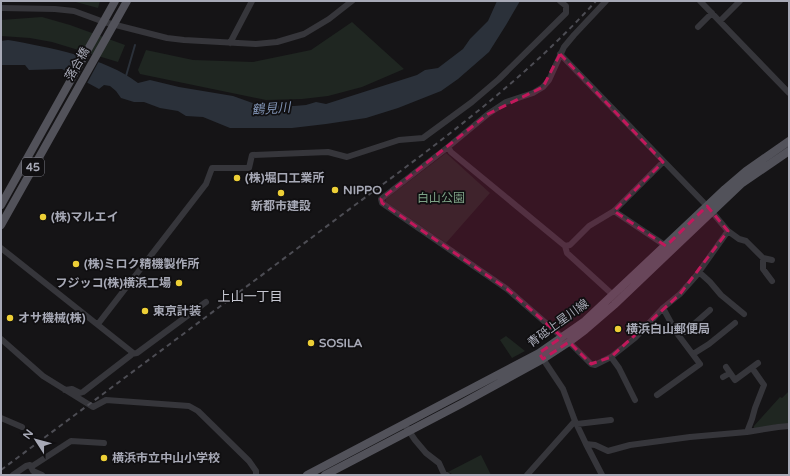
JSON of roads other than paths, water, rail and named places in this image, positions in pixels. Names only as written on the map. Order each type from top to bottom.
[{"type":"main road","name":"45","points":[[102,25],[116,1]]},
{"type":"main road","name":"45","points":[[112,27],[127,1]]},
{"type":"main road","name":"落合橋","points":[[1,205],[102,25]]},
{"type":"main road","name":"落合橋","points":[[1,225],[112,27]]},
{"type":"main road","name":"青砥上星川線","points":[[307,475],[404,423],[569,342],[614,305],[746,171],[789,141]]},
{"type":"main road","name":"青砥上星川線","points":[[326,475],[461,404],[541,356],[562,337],[585,321],[666,246],[709,209],[741,184],[789,151]]},
{"type":"street","points":[[230,43],[252,1]]},
{"type":"street","points":[[1,8],[55,9],[74,11],[102,25],[167,38],[230,43],[268,43],[304,34],[329,20],[352,1]]},
{"type":"street","points":[[98,324],[206,184],[212,168],[250,168],[252,155],[328,152],[347,157],[404,139],[423,138],[472,102],[499,79],[566,13],[566,6],[560,1]]},
{"type":"street","points":[[562,337],[508,289],[382,203],[381,199],[448,148],[488,114],[506,102],[533,94],[543,87],[549,80],[560,54],[574,35],[606,1]]},
{"type":"street","points":[[700,1],[789,93]]},
{"type":"street","points":[[720,21],[740,1]]},
{"type":"street","points":[[698,27],[712,13]]},
{"type":"street","points":[[560,54],[709,209],[728,231],[739,239],[746,241],[763,258],[772,260]]},
{"type":"street","points":[[448,148],[565,246],[567,253],[613,295]]},
{"type":"street","points":[[565,246],[570,244],[589,226],[614,211],[663,162]]},
{"type":"street","points":[[192,192],[199,193]]},
{"type":"street","points":[[614,211],[666,246]]},
{"type":"street","points":[[569,342],[591,364],[595,365],[611,357],[635,338],[663,308],[680,294],[699,272],[728,231]]},
{"type":"street","points":[[1,248],[98,324],[132,352],[132,354]]},
{"type":"street","points":[[763,258],[763,269],[772,281]]},
{"type":"street","points":[[699,272],[721,295],[744,314]]},
{"type":"street","points":[[65,390],[72,389],[80,393],[83,392],[132,354],[137,353],[206,302]]},
{"type":"street","points":[[657,394],[700,364],[676,332],[663,308]]},
{"type":"street","points":[[676,332],[685,332],[710,310]]},
{"type":"street","points":[[692,354],[709,344],[735,323]]},
{"type":"street","points":[[1,339],[43,376],[93,407],[106,400],[189,406],[198,411],[249,461],[256,471],[256,475]]},
{"type":"street","points":[[541,356],[563,389],[576,423],[602,475]]},
{"type":"street","points":[[611,357],[619,368],[635,400]]},
{"type":"street","points":[[723,377],[728,370],[735,380],[758,363]]},
{"type":"street","points":[[747,432],[764,385],[752,368]]},
{"type":"street","points":[[1,418],[22,427]]},
{"type":"street","points":[[527,475],[576,423],[611,420]]},
{"type":"street","points":[[404,423],[414,440],[426,453],[439,463],[444,474],[447,475]]},
{"type":"street","points":[[586,444],[595,445],[608,450],[619,449],[630,445],[690,437],[747,432],[789,426]]},
{"type":"street","points":[[31,467],[71,441],[104,442]]},
{"type":"street","points":[[13,475],[30,465],[33,471],[42,475]]},
{"type":"water","name":"鶴見川","points":[[497,1],[520,1],[489,52],[458,79],[441,91],[398,108],[366,118],[326,124],[292,128],[230,128],[203,117],[186,116],[178,111],[160,108],[144,102],[134,102],[121,98],[110,86],[104,85],[99,89],[62,69],[29,70],[25,65],[1,65],[1,41],[8,40],[58,50],[93,60],[125,74],[138,83],[150,80],[179,87],[233,96],[258,105],[294,106],[316,102],[326,104],[417,75],[425,70],[438,68],[463,49],[470,39],[488,21]]},
{"type":"waterway","points":[[126,76],[135,45]]},
{"type":"railway","points":[[1,470],[435,145],[502,91],[535,62],[596,1]]},
{"type":"place","name":"(株)堀口工業所","points":[[237,178]]},
{"type":"place","name":"NIPPO","points":[[335,190]]},
{"type":"place","name":"新都市建設","points":[[281,193]]},
{"type":"place","name":"(株)マルエイ","points":[[43,217]]},
{"type":"place","name":"(株)ミロク精機製作所","points":[[76,264]]},
{"type":"place","name":"フジッコ(株)横浜工場","points":[[179,283]]},
{"type":"place","name":"東京計装","points":[[145,311]]},
{"type":"place","name":"オサ機械(株)","points":[[10,318]]},
{"type":"place","name":"横浜白山郵便局","points":[[618,329]]},
{"type":"place","name":"SOSILA","points":[[311,343]]},
{"type":"place","name":"横浜市立中山小学校","points":[[104,458]]},
{"type":"district","name":"上山一丁目","points":[[250,297]]},
{"type":"park label","name":"白山公園","points":[[441,198]]}]
